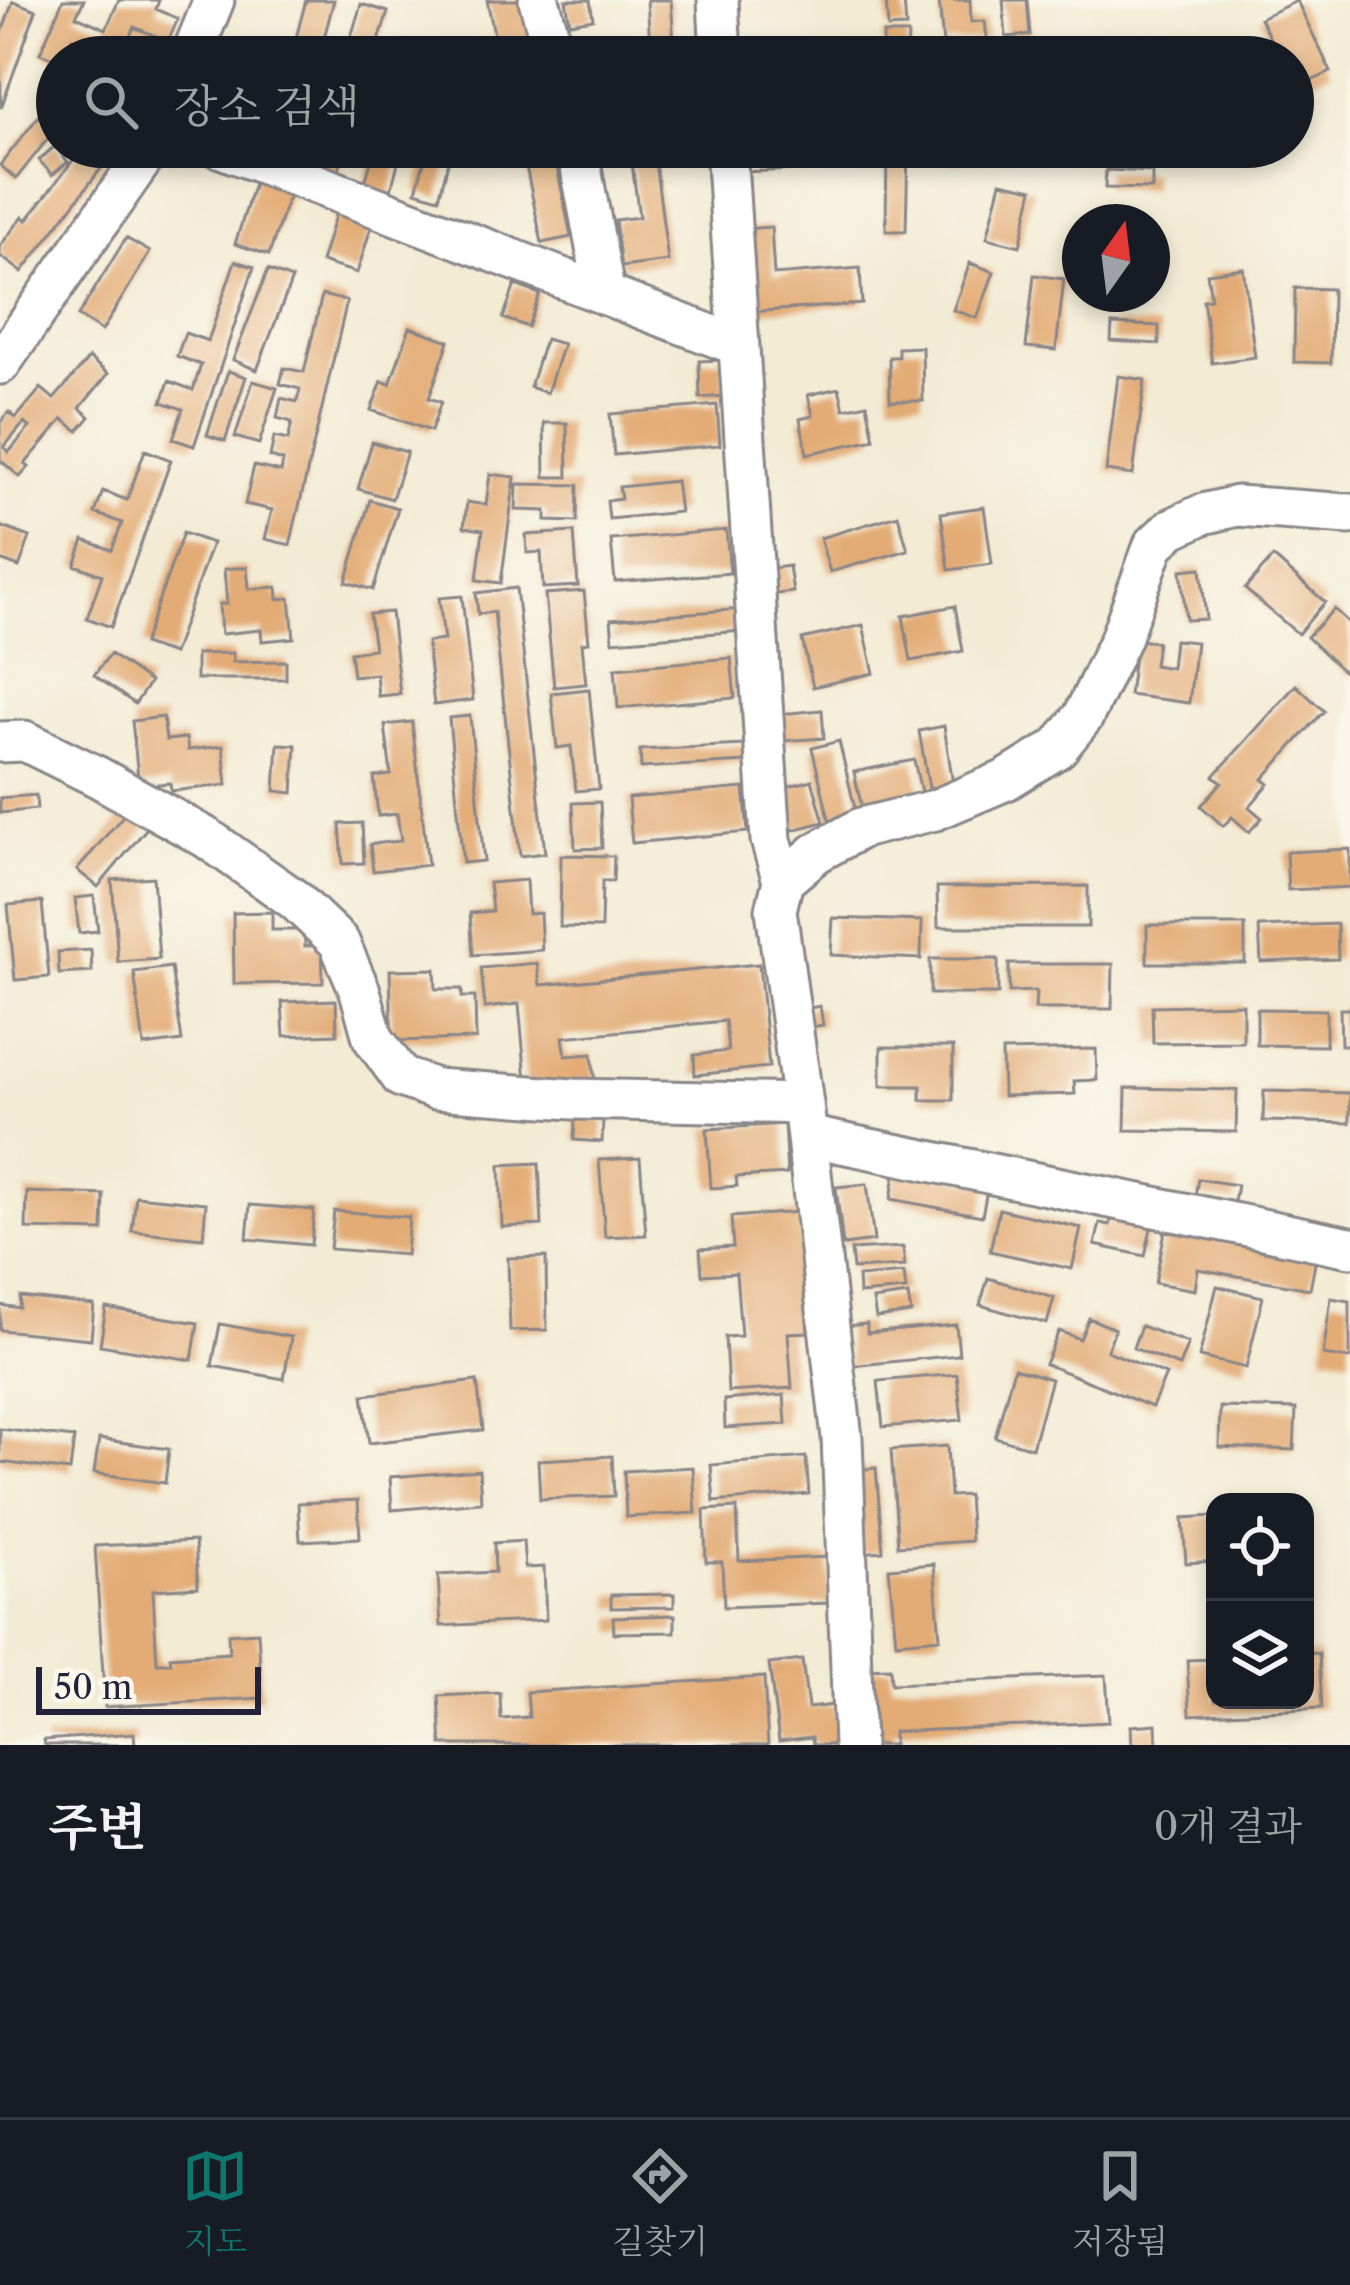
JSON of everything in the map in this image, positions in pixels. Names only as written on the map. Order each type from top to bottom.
[{"type":"street","points":[[199,36],[214,0]]},
{"type":"street","points":[[538,0],[549,36]]},
{"type":"street","points":[[718,0],[720,36]]},
{"type":"street","points":[[0,364],[136,168]]},
{"type":"street","points":[[274,168],[737,345]]},
{"type":"street","points":[[581,168],[604,295]]},
{"type":"street","points":[[727,168],[771,840],[783,881],[776,910],[842,1438],[854,1745]]},
{"type":"street","points":[[783,881],[816,853],[861,828],[935,810],[1006,780],[1058,748],[1083,717],[1120,640],[1154,544],[1171,529],[1203,514],[1237,506],[1350,514]]},
{"type":"street","points":[[8,736],[98,777],[207,838],[295,900],[339,942],[361,991],[373,1038],[400,1076],[435,1089],[805,1120],[1350,1247]]},
{"type":"building","points":[[63,0],[84,0],[76,16],[106,29],[119,0],[159,0],[156,9],[178,19],[170,36],[134,27],[130,36],[47,36]]},
{"type":"building","points":[[306,0],[334,0],[325,36],[297,36]]},
{"type":"building","points":[[487,0],[530,0],[537,36],[495,36]]},
{"type":"building","points":[[566,0],[590,0],[593,19],[570,23]]},
{"type":"building","points":[[647,0],[671,0],[674,36],[649,36]]},
{"type":"building","points":[[886,0],[904,0],[906,27],[888,28]]},
{"type":"building","points":[[939,0],[970,0],[971,22],[985,21],[987,36],[942,36]]},
{"type":"building","points":[[1003,0],[1027,0],[1030,35],[1006,36]]},
{"type":"building","points":[[13,1],[36,10],[1,108],[0,38]]},
{"type":"building","points":[[1297,1],[1314,36],[1269,36],[1260,18]]},
{"type":"building","points":[[361,4],[388,12],[381,36],[351,36]]},
{"type":"building","points":[[1314,36],[1331,72],[1314,80]]},
{"type":"building","points":[[36,119],[36,154],[16,179],[0,165]]},
{"type":"building","points":[[67,168],[101,168],[22,272],[0,256],[0,246],[23,216],[27,220]]},
{"type":"building","points":[[369,168],[397,168],[390,194],[364,186]]},
{"type":"building","points":[[422,168],[447,168],[439,198],[416,191]]},
{"type":"building","points":[[526,168],[557,168],[571,237],[542,243]]},
{"type":"building","points":[[633,168],[656,168],[668,261],[621,267],[615,220],[639,217]]},
{"type":"building","points":[[739,168],[846,168],[739,172]]},
{"type":"building","points":[[887,168],[908,168],[906,231],[886,231]]},
{"type":"building","points":[[1106,170],[1152,172],[1152,189],[1105,188]]},
{"type":"building","points":[[257,174],[292,186],[269,255],[235,244]]},
{"type":"building","points":[[1001,182],[1033,189],[1020,246],[987,238]]},
{"type":"building","points":[[337,209],[373,221],[357,273],[321,262]]},
{"type":"building","points":[[771,227],[774,275],[860,268],[862,304],[748,312],[743,229]]},
{"type":"building","points":[[126,238],[150,252],[102,331],[78,316]]},
{"type":"building","points":[[235,261],[254,267],[194,446],[173,439],[183,409],[162,402],[169,381],[193,390],[201,365],[177,356],[185,333],[208,341]]},
{"type":"building","points":[[970,263],[994,272],[977,318],[953,310]]},
{"type":"building","points":[[1243,268],[1255,357],[1212,363],[1203,300],[1211,299],[1207,273]]},
{"type":"building","points":[[268,270],[292,279],[257,370],[233,360]]},
{"type":"building","points":[[1034,275],[1062,279],[1056,350],[1026,347]]},
{"type":"building","points":[[515,285],[540,294],[528,327],[503,318]]},
{"type":"building","points":[[1295,288],[1332,289],[1331,363],[1294,362]]},
{"type":"building","points":[[322,295],[347,301],[290,545],[265,539],[272,510],[245,504],[254,466],[281,472],[283,461],[270,457],[274,437],[288,440],[292,422],[277,418],[281,398],[297,402],[300,389],[280,384],[284,368],[304,372]]},
{"type":"building","points":[[1112,324],[1159,326],[1159,344],[1111,341]]},
{"type":"building","points":[[410,327],[449,341],[429,398],[441,402],[431,431],[371,410],[382,381],[390,384]]},
{"type":"building","points":[[545,339],[563,344],[547,393],[530,387]]},
{"type":"building","points":[[922,347],[923,401],[890,401],[889,357],[898,357],[898,348]]},
{"type":"building","points":[[89,358],[108,374],[80,408],[90,417],[78,431],[63,419],[25,464],[29,467],[20,477],[0,460],[0,423],[9,412],[16,418],[41,388],[54,399]],"holes":[[[24,423],[30,427],[9,452],[4,447]]]},
{"type":"building","points":[[723,360],[725,396],[700,398],[699,361]]},
{"type":"building","points":[[228,371],[246,377],[225,441],[207,435]]},
{"type":"building","points":[[1118,376],[1145,380],[1133,475],[1106,471]]},
{"type":"building","points":[[253,381],[277,388],[259,444],[235,437]]},
{"type":"building","points":[[839,388],[844,409],[867,404],[874,439],[807,454],[800,419],[813,416],[808,395]]},
{"type":"building","points":[[717,405],[720,445],[614,455],[610,414]]},
{"type":"building","points":[[544,423],[567,423],[568,477],[545,477]]},
{"type":"building","points":[[372,442],[407,452],[392,499],[358,489]]},
{"type":"building","points":[[145,450],[171,460],[111,627],[87,618],[102,575],[75,565],[84,540],[112,550],[122,523],[95,513],[103,491],[127,500]]},
{"type":"building","points":[[490,474],[515,477],[501,583],[477,580],[483,530],[464,527],[467,502],[486,505]]},
{"type":"building","points":[[676,481],[680,512],[609,519],[607,501],[621,499],[619,487]]},
{"type":"building","points":[[517,484],[578,485],[577,522],[546,521],[546,511],[516,510]]},
{"type":"building","points":[[370,500],[398,508],[373,590],[346,582]]},
{"type":"building","points":[[984,507],[992,564],[949,570],[941,513]]},
{"type":"building","points":[[898,515],[908,550],[830,572],[820,538]]},
{"type":"building","points":[[0,526],[30,537],[19,567],[0,560]]},
{"type":"building","points":[[726,530],[730,573],[615,582],[611,540]]},
{"type":"building","points":[[574,532],[578,586],[543,588],[541,552],[527,553],[526,535]]},
{"type":"building","points":[[183,533],[212,543],[173,654],[143,644]]},
{"type":"building","points":[[1273,557],[1325,602],[1298,634],[1245,589]]},
{"type":"building","points":[[789,566],[793,592],[769,595],[766,569]]},
{"type":"building","points":[[247,567],[249,589],[277,587],[278,599],[290,598],[294,638],[262,641],[261,630],[221,634],[219,604],[227,604],[224,569]]},
{"type":"building","points":[[1201,568],[1206,619],[1186,620],[1181,570]]},
{"type":"building","points":[[516,588],[545,853],[520,856],[494,612],[478,614],[476,593]]},
{"type":"building","points":[[584,591],[589,642],[582,643],[586,684],[554,687],[545,594]]},
{"type":"building","points":[[462,596],[473,700],[434,705],[427,642],[444,640],[439,598]]},
{"type":"building","points":[[955,606],[963,651],[911,661],[903,616]]},
{"type":"building","points":[[742,609],[743,631],[613,641],[611,619]]},
{"type":"building","points":[[1334,609],[1350,624],[1350,678],[1307,637]]},
{"type":"building","points":[[391,612],[400,694],[378,696],[376,674],[353,676],[350,652],[374,649],[369,614]]},
{"type":"building","points":[[863,625],[874,673],[813,687],[802,639]]},
{"type":"building","points":[[1136,640],[1157,642],[1154,665],[1171,668],[1174,640],[1196,642],[1189,703],[1129,695]]},
{"type":"building","points":[[233,653],[233,662],[286,661],[286,679],[196,679],[196,654]]},
{"type":"building","points":[[110,654],[150,682],[135,704],[94,675]]},
{"type":"building","points":[[731,658],[735,698],[618,708],[615,668]]},
{"type":"building","points":[[1296,685],[1324,711],[1263,779],[1269,784],[1249,807],[1262,818],[1249,832],[1232,817],[1223,826],[1201,806],[1222,782],[1214,776]]},
{"type":"building","points":[[589,689],[599,789],[576,791],[571,746],[557,748],[551,693]]},
{"type":"building","points":[[822,710],[824,738],[782,741],[780,714]]},
{"type":"building","points":[[470,716],[484,861],[463,863],[449,718]]},
{"type":"building","points":[[163,717],[166,740],[186,738],[188,750],[223,746],[227,785],[171,791],[170,783],[139,786],[132,721]]},
{"type":"building","points":[[412,722],[428,865],[373,871],[370,844],[401,841],[397,814],[378,816],[374,777],[391,775],[385,725]]},
{"type":"building","points":[[944,726],[953,784],[929,788],[919,731]]},
{"type":"building","points":[[839,741],[857,817],[830,823],[812,748]]},
{"type":"building","points":[[278,744],[296,745],[293,793],[275,791]]},
{"type":"building","points":[[745,745],[746,762],[641,768],[640,750]]},
{"type":"building","points":[[914,760],[923,801],[863,813],[854,772]]},
{"type":"building","points":[[812,780],[824,822],[789,831],[778,789]]},
{"type":"building","points":[[744,788],[748,832],[632,843],[628,798]]},
{"type":"building","points":[[36,795],[37,809],[0,813],[0,798]]},
{"type":"building","points":[[600,802],[602,848],[575,849],[573,803]]},
{"type":"building","points":[[127,811],[147,828],[98,887],[77,870]]},
{"type":"building","points":[[362,823],[364,863],[343,864],[340,824]]},
{"type":"building","points":[[1350,849],[1350,887],[1288,890],[1286,852]]},
{"type":"building","points":[[561,855],[614,856],[613,881],[602,881],[601,928],[560,927]]},
{"type":"building","points":[[153,877],[159,959],[118,962],[112,880]]},
{"type":"building","points":[[526,880],[528,914],[540,913],[542,950],[473,955],[470,913],[492,911],[489,883]]},
{"type":"building","points":[[1088,886],[1088,927],[938,927],[937,887]]},
{"type":"building","points":[[94,896],[98,931],[79,933],[75,898]]},
{"type":"building","points":[[42,902],[49,977],[15,980],[8,905]]},
{"type":"building","points":[[272,912],[272,930],[304,930],[305,946],[322,946],[323,983],[234,984],[233,913]]},
{"type":"building","points":[[833,918],[922,921],[921,959],[831,955]]},
{"type":"building","points":[[1337,924],[1338,959],[1261,962],[1259,927]]},
{"type":"building","points":[[1147,925],[1245,925],[1245,963],[1147,963]]},
{"type":"building","points":[[91,950],[92,972],[59,974],[58,952]]},
{"type":"building","points":[[930,959],[998,959],[998,994],[930,994]]},
{"type":"building","points":[[537,963],[540,985],[759,964],[769,1067],[695,1075],[694,1055],[728,1051],[725,1021],[563,1037],[566,1056],[592,1054],[595,1084],[527,1091],[519,1004],[485,1008],[481,968]]},
{"type":"building","points":[[1009,964],[1113,964],[1112,1009],[1035,1009],[1036,991],[1009,992]]},
{"type":"building","points":[[171,967],[182,1041],[144,1046],[134,972]]},
{"type":"building","points":[[435,969],[436,989],[462,989],[462,997],[475,997],[476,1039],[392,1041],[390,970]]},
{"type":"building","points":[[336,1000],[337,1034],[284,1036],[282,1002]]},
{"type":"building","points":[[1243,1004],[1243,1042],[1153,1043],[1152,1006]]},
{"type":"building","points":[[820,1006],[823,1025],[803,1028],[800,1010]]},
{"type":"building","points":[[1257,1009],[1326,1010],[1326,1046],[1257,1045]]},
{"type":"building","points":[[1340,1009],[1350,1009],[1350,1045],[1341,1045]]},
{"type":"building","points":[[881,1047],[953,1047],[953,1100],[921,1100],[921,1086],[881,1086]]},
{"type":"building","points":[[1096,1049],[1097,1080],[1074,1081],[1075,1094],[1003,1096],[1002,1051]]},
{"type":"building","points":[[1126,1088],[1237,1090],[1236,1132],[1125,1130]]},
{"type":"building","points":[[1264,1091],[1350,1093],[1350,1123],[1263,1121]]},
{"type":"building","points":[[575,1119],[603,1120],[602,1142],[574,1140]]},
{"type":"building","points":[[784,1124],[787,1174],[736,1177],[737,1186],[711,1188],[707,1129]]},
{"type":"building","points":[[640,1158],[646,1235],[605,1237],[599,1160]]},
{"type":"building","points":[[539,1163],[542,1225],[502,1227],[500,1165]]},
{"type":"building","points":[[896,1168],[988,1185],[982,1216],[891,1199]]},
{"type":"building","points":[[1198,1179],[1237,1185],[1234,1202],[1195,1196]]},
{"type":"building","points":[[867,1184],[874,1241],[843,1245],[836,1187]]},
{"type":"building","points":[[27,1192],[104,1195],[103,1231],[26,1229]]},
{"type":"building","points":[[136,1196],[206,1203],[203,1238],[132,1231]]},
{"type":"building","points":[[250,1205],[314,1210],[311,1245],[247,1239]]},
{"type":"building","points":[[999,1209],[1081,1228],[1072,1269],[990,1251]]},
{"type":"building","points":[[334,1211],[409,1217],[406,1255],[330,1249]]},
{"type":"building","points":[[799,1212],[808,1332],[788,1333],[792,1388],[728,1392],[725,1337],[741,1336],[736,1273],[702,1275],[700,1249],[733,1247],[731,1217]]},
{"type":"building","points":[[1113,1213],[1152,1223],[1145,1256],[1095,1245],[1100,1223],[1110,1225]]},
{"type":"building","points":[[1165,1231],[1316,1258],[1310,1289],[1198,1269],[1195,1290],[1155,1283]]},
{"type":"building","points":[[903,1247],[905,1266],[853,1269],[851,1250]]},
{"type":"building","points":[[546,1257],[547,1330],[510,1331],[508,1258]]},
{"type":"building","points":[[904,1273],[906,1290],[859,1294],[858,1277]]},
{"type":"building","points":[[988,1278],[1054,1298],[1047,1324],[980,1305]]},
{"type":"building","points":[[1217,1286],[1263,1297],[1246,1368],[1199,1357]]},
{"type":"building","points":[[908,1295],[911,1313],[876,1318],[873,1300]]},
{"type":"building","points":[[20,1297],[94,1305],[91,1339],[0,1330],[0,1305],[19,1308]]},
{"type":"building","points":[[1331,1298],[1350,1301],[1350,1359],[1323,1355]]},
{"type":"building","points":[[106,1308],[198,1323],[192,1360],[100,1345]]},
{"type":"building","points":[[1089,1318],[1115,1329],[1107,1351],[1166,1375],[1152,1407],[1045,1364],[1059,1331],[1080,1339]]},
{"type":"building","points":[[220,1324],[291,1337],[284,1379],[212,1366]]},
{"type":"building","points":[[867,1324],[867,1333],[956,1325],[959,1355],[849,1366],[845,1326]]},
{"type":"building","points":[[1141,1326],[1188,1343],[1179,1366],[1133,1348]]},
{"type":"building","points":[[1014,1368],[1051,1379],[1032,1448],[995,1437]]},
{"type":"building","points":[[957,1374],[962,1420],[883,1427],[878,1381]]},
{"type":"building","points":[[477,1381],[483,1430],[369,1443],[363,1395]]},
{"type":"building","points":[[784,1395],[786,1424],[725,1428],[724,1400]]},
{"type":"building","points":[[1220,1407],[1296,1409],[1294,1450],[1219,1447]]},
{"type":"building","points":[[0,1429],[74,1438],[70,1471],[0,1462]]},
{"type":"building","points":[[99,1439],[169,1449],[165,1483],[94,1473]]},
{"type":"building","points":[[947,1446],[950,1496],[968,1495],[971,1541],[898,1546],[891,1450]]},
{"type":"building","points":[[612,1456],[614,1496],[540,1499],[538,1460]]},
{"type":"building","points":[[806,1457],[809,1494],[714,1502],[711,1465]]},
{"type":"building","points":[[693,1467],[696,1513],[626,1517],[624,1471]]},
{"type":"building","points":[[876,1468],[883,1551],[862,1553],[855,1470]]},
{"type":"building","points":[[479,1470],[481,1502],[392,1510],[390,1477]]},
{"type":"building","points":[[358,1500],[360,1538],[300,1541],[298,1503]]},
{"type":"building","points":[[737,1508],[739,1561],[829,1557],[830,1603],[724,1607],[722,1562],[706,1562],[704,1510]]},
{"type":"building","points":[[1206,1517],[1206,1562],[1186,1563],[1183,1518]]},
{"type":"building","points":[[195,1541],[198,1587],[153,1590],[157,1663],[171,1663],[170,1657],[229,1653],[228,1634],[258,1632],[262,1698],[105,1707],[95,1546]]},
{"type":"building","points":[[523,1541],[525,1568],[544,1567],[546,1620],[441,1626],[438,1575],[495,1572],[494,1543]]},
{"type":"building","points":[[934,1564],[940,1638],[896,1642],[889,1568]]},
{"type":"building","points":[[674,1594],[674,1607],[611,1608],[611,1595]]},
{"type":"building","points":[[675,1615],[675,1632],[614,1633],[613,1617]]},
{"type":"building","points":[[1314,1653],[1319,1653],[1322,1708],[1314,1708]]},
{"type":"building","points":[[1206,1659],[1206,1709],[1303,1709],[1190,1715],[1187,1660]]},
{"type":"building","points":[[802,1660],[808,1708],[834,1705],[840,1745],[813,1745],[812,1737],[779,1741],[769,1664]]},
{"type":"building","points":[[890,1668],[891,1684],[1106,1675],[1109,1722],[893,1732],[893,1745],[867,1745],[864,1669]]},
{"type":"building","points":[[764,1677],[768,1745],[442,1745],[439,1696],[500,1693],[501,1719],[529,1717],[527,1692]]},
{"type":"building","points":[[1156,1724],[1157,1745],[1132,1745],[1131,1726]]},
{"type":"building","points":[[134,1733],[135,1745],[45,1745],[44,1740]]}]
